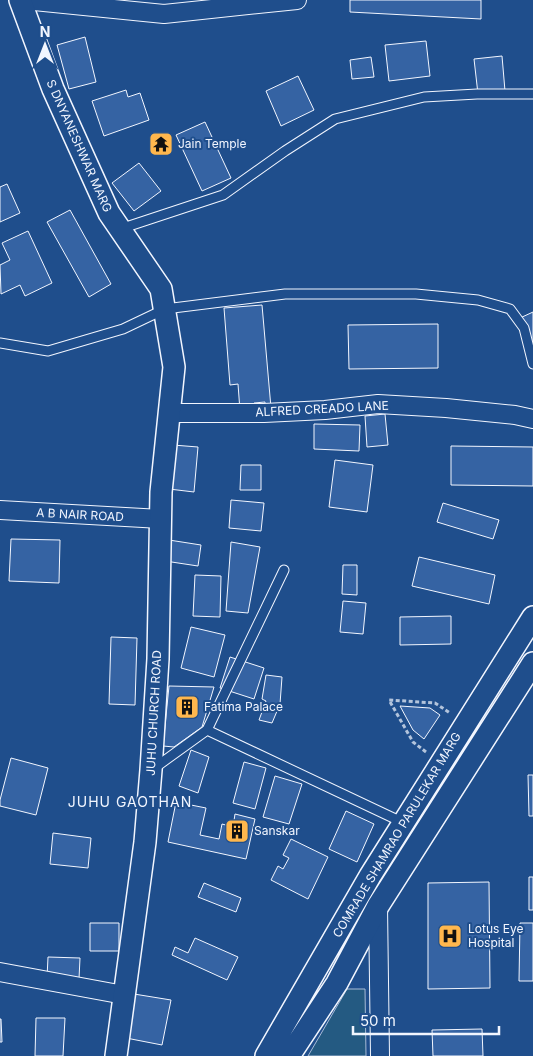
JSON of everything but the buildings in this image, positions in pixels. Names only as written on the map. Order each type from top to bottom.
[{"type":"street","points":[[22,0],[164,14],[297,0]]},
{"type":"street","name":"S DNYANESHWAR MARG","points":[[22,0],[53,89],[109,213],[162,289],[174,367],[161,519]]},
{"type":"street","name":"ALFRED CREADO LANE","points":[[170,413],[264,413],[325,410],[378,404],[446,408],[515,415],[533,419]]},
{"type":"street","name":"A B NAIR ROAD","points":[[0,510],[161,519]]},
{"type":"street","name":"JUHU CHURCH ROAD","points":[[116,1056],[145,842],[158,658],[161,519]]},
{"type":"street","name":"COMRADE SHAMRAO PARULEKAR MARG","points":[[266,1056],[370,876],[533,617]]},
{"type":"street","name":"COMRADE SHAMRAO PARULEKAR MARG","points":[[289,1056],[337,983],[378,906],[533,663]]},
{"type":"street","points":[[378,906],[380,1056]]},
{"type":"street","points":[[0,972],[124,995]]},
{"type":"lane","points":[[120,229],[223,195],[285,151],[335,119],[424,97],[477,94],[533,94]]},
{"type":"lane","points":[[0,343],[48,350],[123,329],[165,309],[284,294],[416,294],[478,300],[510,309],[524,328],[533,364]]},
{"type":"lane","points":[[151,770],[207,730],[284,570]]},
{"type":"lane","points":[[207,730],[404,823]]},
{"type":"path","points":[[440,763],[413,742],[389,700],[435,703],[465,723]]},
{"type":"shaded area","points":[[347,989],[365,989],[366,1056],[308,1056]]},
{"type":"place","name":"Jain Temple","points":[[161,144]]},
{"type":"place","name":"Fatima Palace","points":[[187,707]]},
{"type":"place","name":"Sanskar","points":[[237,831]]},
{"type":"place","name":"Lotus Eye Hospital","points":[[450,936]]},
{"type":"district","name":"JUHU GAOTHAN","points":[[130,802]]}]
